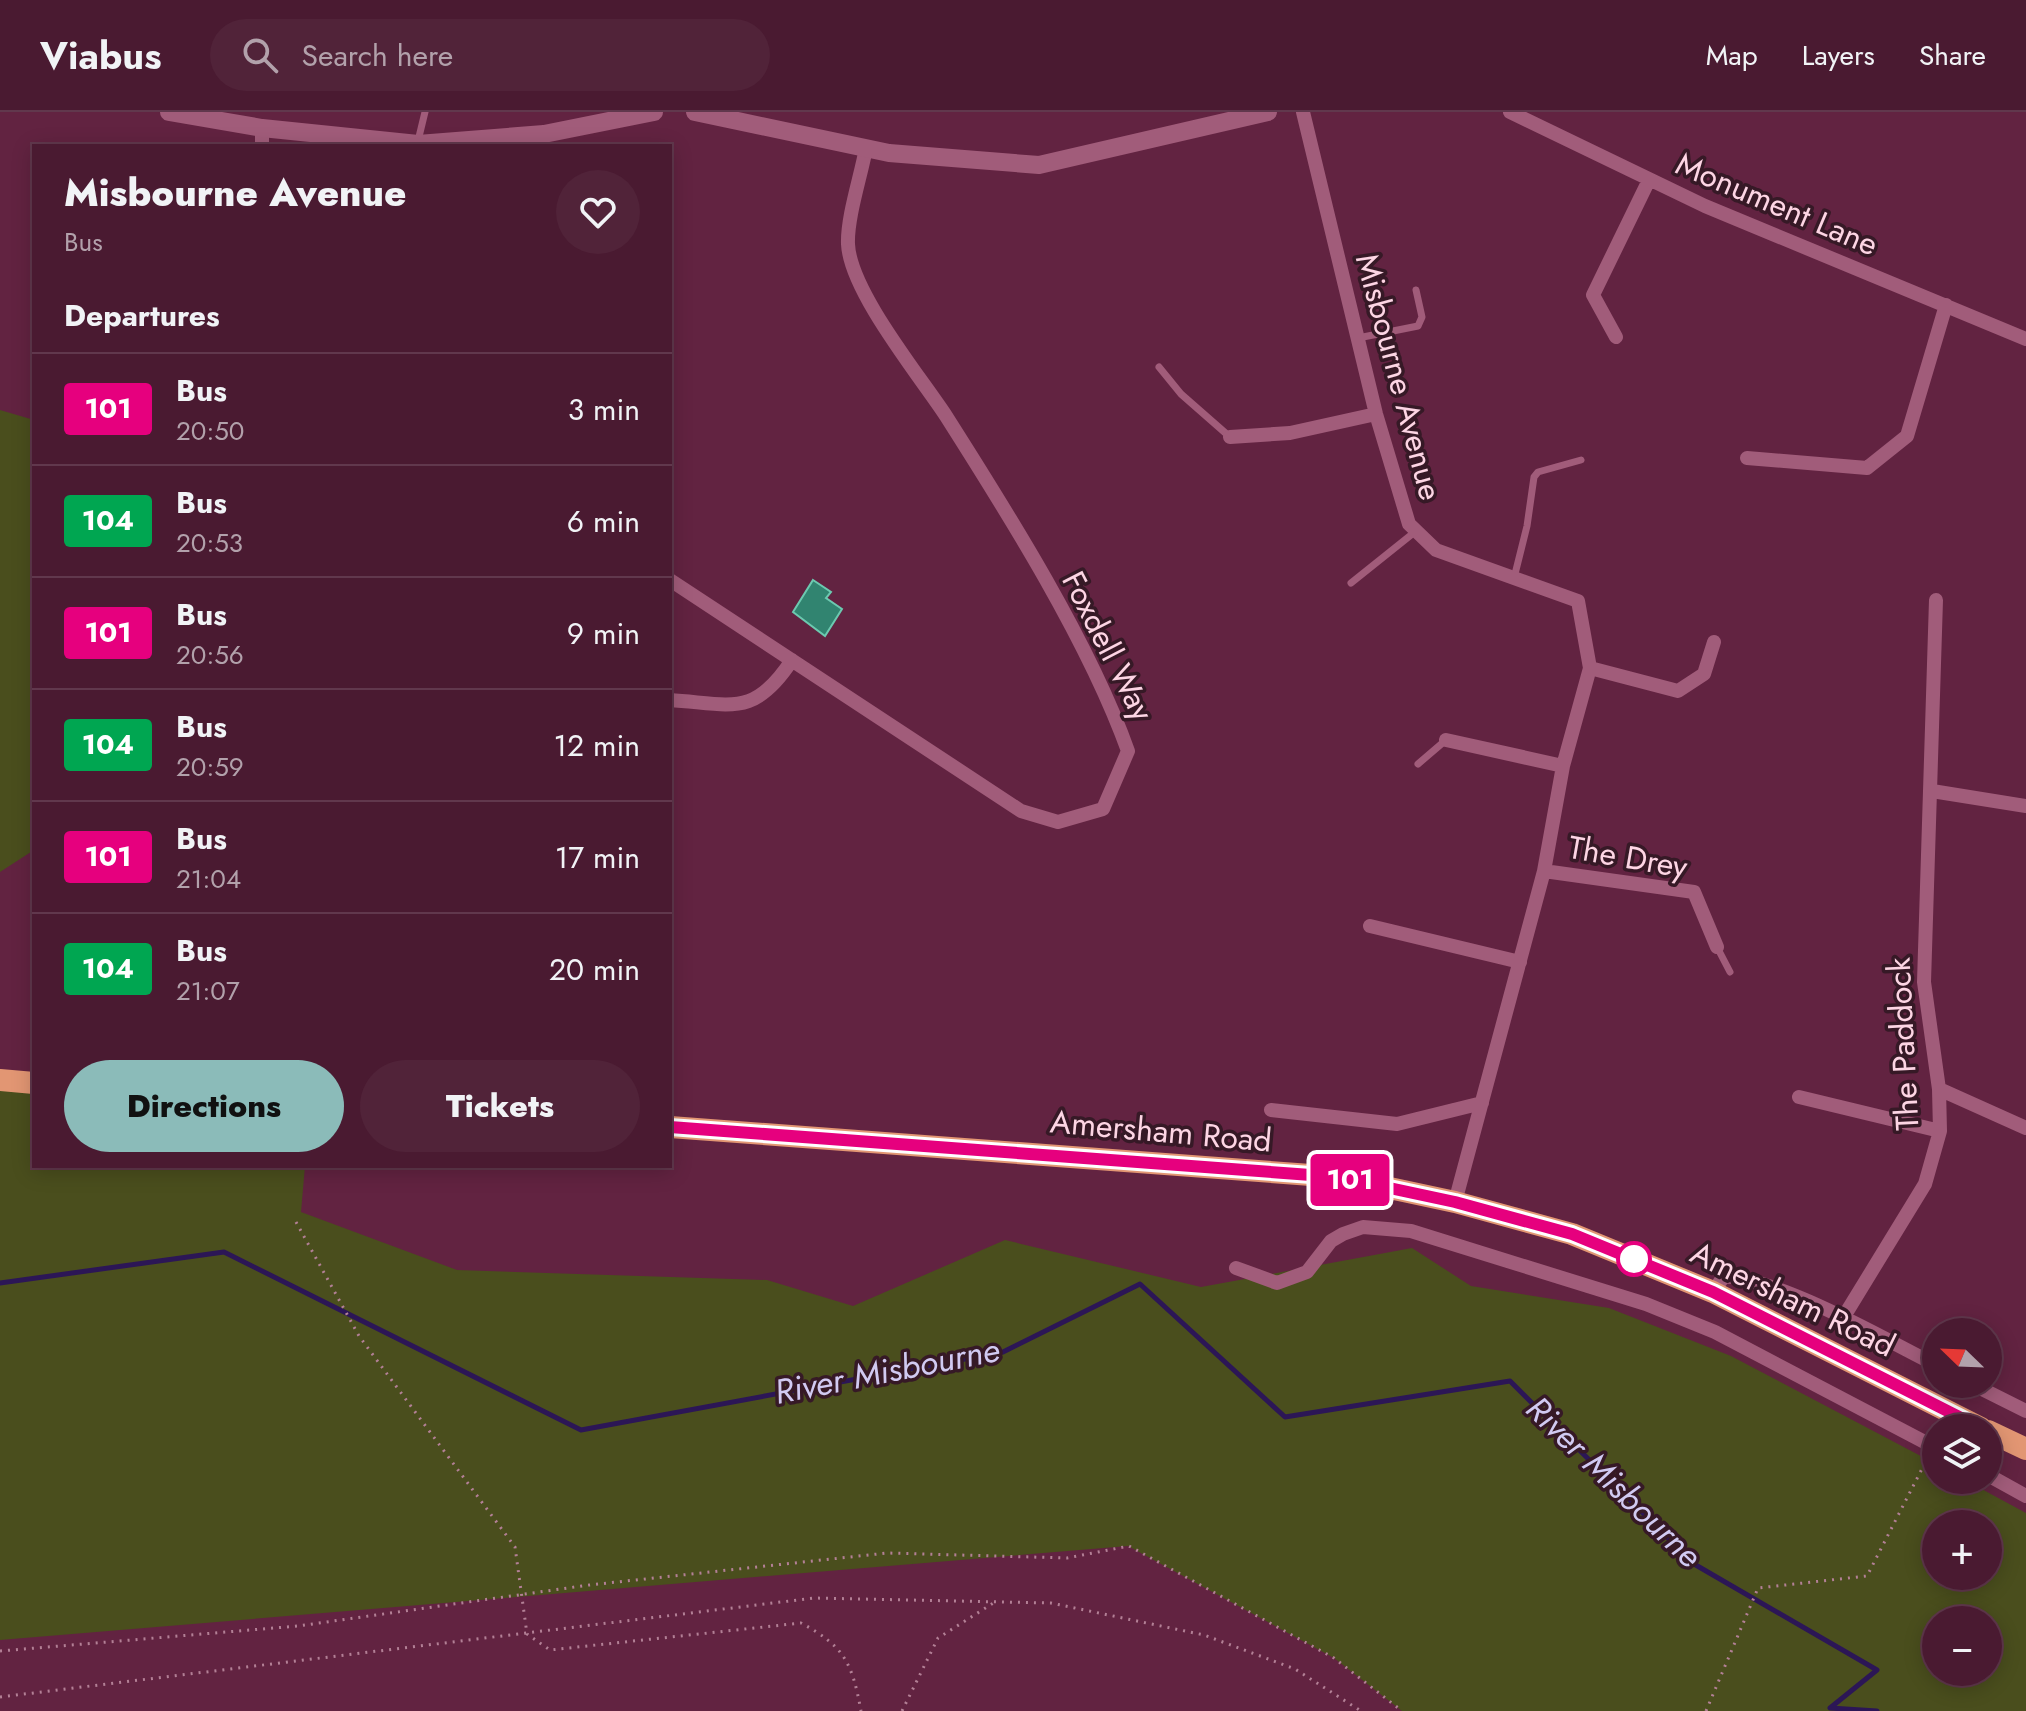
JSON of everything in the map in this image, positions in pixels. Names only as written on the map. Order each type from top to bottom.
[{"type":"highway","points":[[0,1080],[32,1083]]},
{"type":"highway","name":"Amersham Road","points":[[672,1127],[1338,1177],[1455,1202],[1572,1234],[1713,1292],[1953,1414]]},
{"type":"highway","points":[[2002,1438],[2026,1449]]},
{"type":"street","points":[[169,112],[262,137],[418,144],[544,140],[654,112]]},
{"type":"street","points":[[695,112],[866,148],[1039,165],[1268,112]]},
{"type":"street","name":"Misbourne Avenue","points":[[1303,112],[1376,414],[1409,524],[1436,550],[1578,601],[1590,668],[1563,766],[1544,871],[1455,1202]]},
{"type":"street","name":"Monument Lane","points":[[1510,112],[1649,180],[2026,339]]},
{"type":"street","name":"Foxdell Way","points":[[672,581],[1021,811],[1058,822],[1103,809],[1128,751],[1113,708],[1041,575],[946,418],[868,302],[848,244],[866,148]]},
{"type":"street","points":[[1616,337],[1593,295],[1649,180]]},
{"type":"street","points":[[1747,458],[1867,468],[1907,436],[1946,305]]},
{"type":"street","points":[[1230,437],[1290,433],[1376,414]]},
{"type":"street","name":"The Paddock","points":[[1843,1318],[1925,1184],[1940,1131],[1939,1089],[1924,982],[1936,600]]},
{"type":"street","points":[[1590,668],[1678,691],[1704,674],[1714,642]]},
{"type":"street","points":[[672,700],[738,704],[753,700],[774,687],[792,660]]},
{"type":"street","points":[[1446,740],[1563,766]]},
{"type":"street","points":[[1932,791],[2026,806]]},
{"type":"street","name":"The Drey","points":[[1544,871],[1694,892],[1717,947]]},
{"type":"street","points":[[1370,926],[1520,962]]},
{"type":"street","points":[[1939,1089],[2026,1128]]},
{"type":"street","points":[[1799,1097],[1940,1131]]},
{"type":"street","points":[[1271,1110],[1397,1124],[1482,1103]]},
{"type":"street","points":[[1236,1268],[1277,1283],[1307,1272],[1331,1241],[1343,1234],[1363,1227],[1411,1231],[1646,1304],[1715,1332],[1922,1440]]},
{"type":"street","points":[[1713,1292],[1724,1276],[1744,1278],[1843,1318],[1922,1358]]},
{"type":"street","points":[[2002,1398],[2025,1408]]},
{"type":"street","points":[[2002,1483],[2026,1496]]},
{"type":"lane","points":[[418,144],[425,112]]},
{"type":"lane","points":[[1358,338],[1418,326],[1422,317],[1416,290]]},
{"type":"lane","points":[[1159,367],[1181,394],[1230,437]]},
{"type":"lane","points":[[1514,578],[1527,526],[1534,477],[1538,472],[1581,460]]},
{"type":"lane","points":[[1351,583],[1416,531]]},
{"type":"lane","points":[[1418,764],[1446,740]]},
{"type":"lane","points":[[1717,947],[1730,972]]},
{"type":"path","points":[[296,1222],[359,1336],[515,1547],[527,1634],[550,1650],[801,1623],[833,1640],[855,1680],[861,1711]]},
{"type":"path","points":[[1706,1711],[1758,1588],[1867,1576],[1922,1472]]},
{"type":"path","points":[[0,1651],[298,1626],[523,1594],[887,1553],[1067,1558],[1129,1546],[1334,1658],[1402,1711]]},
{"type":"path","points":[[0,1697],[814,1598],[1051,1603],[1204,1635],[1295,1669],[1361,1711]]},
{"type":"path","points":[[902,1711],[938,1638],[995,1602]]},
{"type":"path","points":[[1346,1702],[1349,1711]]},
{"type":"green space","points":[[0,410],[32,419],[32,851],[0,872]]},
{"type":"green space","points":[[0,1075],[32,1078],[32,1168],[305,1168],[301,1212],[457,1270],[767,1280],[853,1306],[1005,1240],[1201,1287],[1412,1248],[1471,1286],[1609,1308],[1731,1356],[1922,1457],[1922,1494],[1991,1494],[2026,1513],[2026,1711],[1402,1711],[1334,1658],[1128,1546],[0,1640]]},
{"type":"building","points":[[813,580],[831,592],[826,598],[842,609],[825,636],[793,612]]},
{"type":"waterway","name":"River Misbourne","points":[[0,1283],[224,1252],[581,1430],[1003,1352],[1140,1284],[1285,1417],[1510,1381],[1694,1564],[1877,1670],[1830,1708],[1877,1711]]},
{"type":"bus line","name":"101","points":[[672,1127],[1338,1177],[1455,1202],[1572,1234],[1713,1292],[1950,1414]]}]
